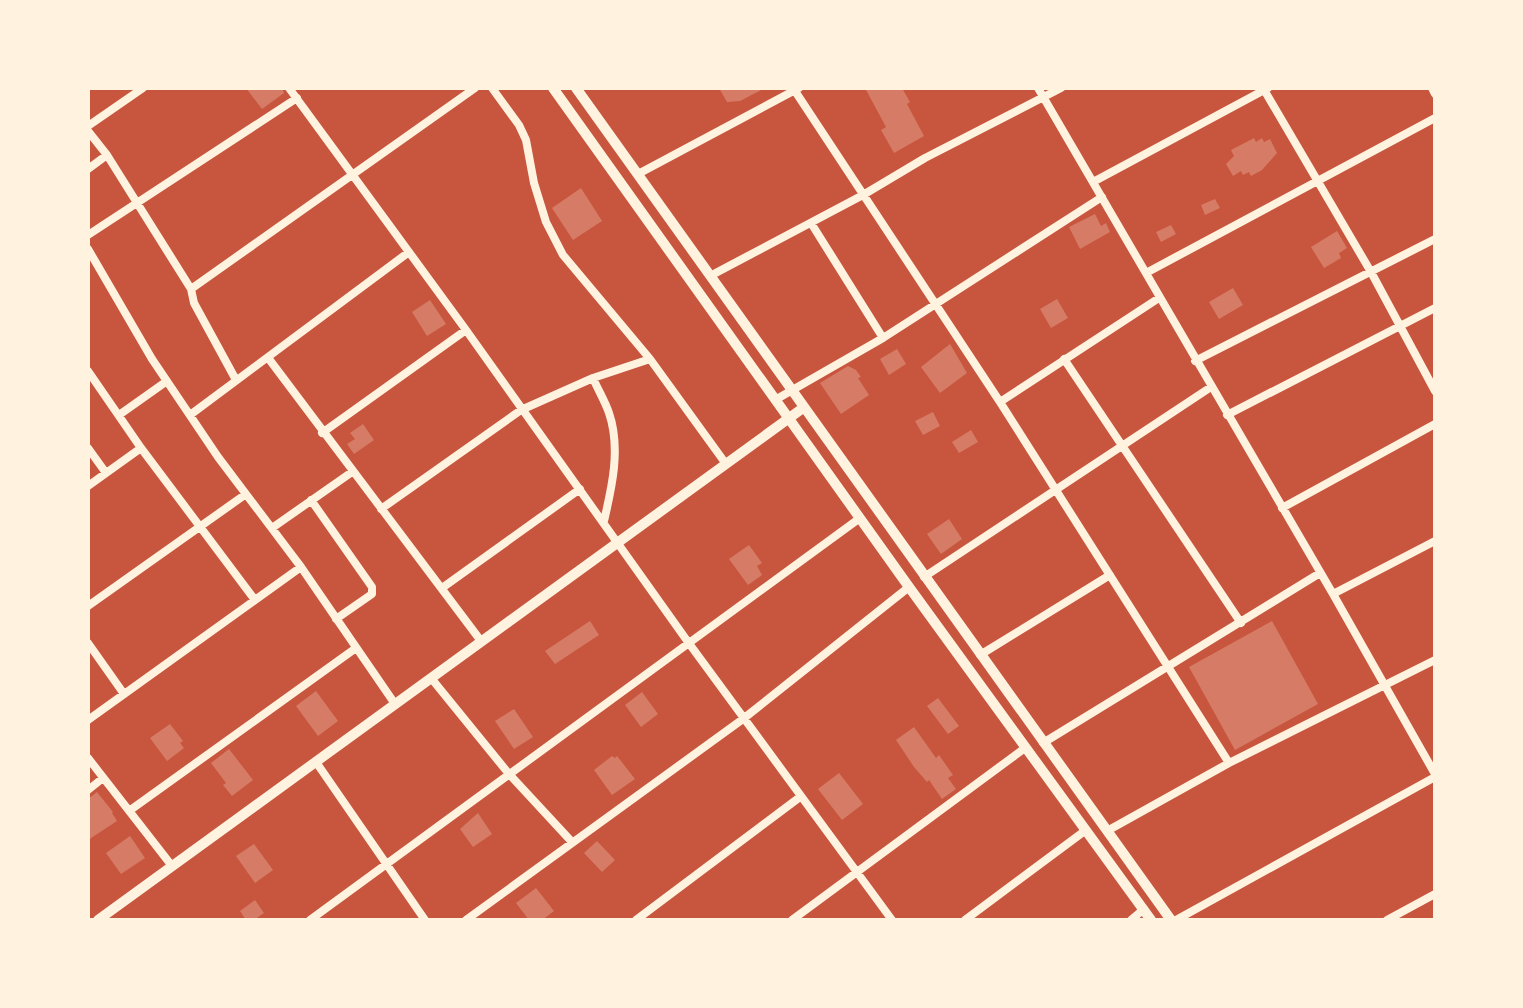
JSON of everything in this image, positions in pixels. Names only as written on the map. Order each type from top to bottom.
[{"type":"street","points":[[143,88],[88,128],[191,289],[194,303],[236,380]]},
{"type":"street","points":[[289,88],[604,521],[743,719],[892,920]]},
{"type":"street","points":[[191,289],[475,88]]},
{"type":"street","points":[[492,88],[526,140],[534,183],[546,222],[563,255],[650,359],[726,464]]},
{"type":"street","points":[[553,88],[1151,920]]},
{"type":"street","points":[[576,88],[1043,743],[1174,920],[1435,776],[1385,684],[1038,88]]},
{"type":"street","points":[[710,276],[863,195],[925,158],[1061,88]]},
{"type":"street","points":[[1432,88],[1435,94]]},
{"type":"street","points":[[638,174],[797,89],[1229,763]]},
{"type":"street","points":[[1093,182],[1265,89],[1371,272],[1435,391]]},
{"type":"street","points":[[88,235],[297,98]]},
{"type":"street","points":[[1146,273],[1435,118]]},
{"type":"street","points":[[88,169],[107,155]]},
{"type":"street","points":[[775,400],[883,338],[1102,197]]},
{"type":"street","points":[[811,223],[883,338]]},
{"type":"street","points":[[1195,361],[1435,239]]},
{"type":"street","points":[[88,249],[167,381],[395,704]]},
{"type":"street","points":[[190,415],[409,252]]},
{"type":"street","points":[[1000,402],[1159,298]]},
{"type":"street","points":[[1227,415],[1435,308]]},
{"type":"street","points":[[322,433],[466,330]]},
{"type":"street","points":[[269,359],[481,641]]},
{"type":"street","points":[[381,509],[521,410],[593,378],[650,359]]},
{"type":"street","points":[[1064,359],[1241,623]]},
{"type":"street","points":[[88,371],[141,448],[255,600]]},
{"type":"street","points":[[593,378],[609,413],[613,431],[612,487],[604,521]]},
{"type":"street","points":[[119,415],[167,381]]},
{"type":"street","points":[[924,577],[1211,387]]},
{"type":"street","points":[[98,920],[803,408]]},
{"type":"street","points":[[1282,508],[1435,424]]},
{"type":"street","points":[[88,448],[106,473]]},
{"type":"street","points":[[88,486],[141,448]]},
{"type":"street","points":[[272,528],[352,472]]},
{"type":"street","points":[[442,588],[580,489]]},
{"type":"street","points":[[88,606],[246,494]]},
{"type":"street","points":[[311,500],[372,587],[372,594],[336,619]]},
{"type":"street","points":[[310,920],[860,518]]},
{"type":"street","points":[[1333,594],[1435,541]]},
{"type":"street","points":[[88,720],[301,567]]},
{"type":"street","points":[[1043,743],[1320,573]]},
{"type":"street","points":[[980,655],[1110,575]]},
{"type":"street","points":[[466,920],[743,719],[909,587]]},
{"type":"street","points":[[88,643],[124,694]]},
{"type":"street","points":[[129,811],[356,648]]},
{"type":"street","points":[[1107,831],[1229,763],[1435,660]]},
{"type":"street","points":[[431,678],[509,774],[572,842]]},
{"type":"street","points":[[792,920],[1025,748]]},
{"type":"street","points":[[88,758],[172,866]]},
{"type":"street","points":[[316,762],[425,920]]},
{"type":"street","points":[[88,790],[103,778]]},
{"type":"street","points":[[636,920],[800,797]]},
{"type":"street","points":[[965,920],[1086,830]]},
{"type":"street","points":[[1387,920],[1435,894]]},
{"type":"street","points":[[1131,920],[1144,909]]},
{"type":"building","points":[[246,88],[282,88],[284,93],[262,109]]},
{"type":"building","points":[[719,88],[765,88],[740,101],[727,102]]},
{"type":"building","points":[[865,88],[902,88],[924,136],[894,153],[881,130],[886,127]]},
{"type":"building","points":[[1254,138],[1256,142],[1262,138],[1264,142],[1270,139],[1277,153],[1262,170],[1251,176],[1249,172],[1243,175],[1241,171],[1233,176],[1226,164],[1234,156],[1231,150]]},
{"type":"building","points":[[581,188],[602,221],[573,240],[552,208]]},
{"type":"building","points":[[1215,199],[1220,208],[1205,215],[1201,205]]},
{"type":"building","points":[[1095,214],[1101,226],[1106,223],[1110,232],[1080,249],[1069,227]]},
{"type":"building","points":[[1171,225],[1176,234],[1161,242],[1156,232]]},
{"type":"building","points":[[1337,231],[1347,248],[1339,253],[1341,258],[1324,268],[1311,247]]},
{"type":"building","points":[[1233,288],[1243,305],[1219,319],[1209,302]]},
{"type":"building","points":[[1057,299],[1068,318],[1051,328],[1040,309]]},
{"type":"building","points":[[430,300],[446,324],[427,336],[412,312]]},
{"type":"building","points":[[950,344],[967,373],[940,393],[921,367]]},
{"type":"building","points":[[897,349],[906,364],[889,375],[880,359]]},
{"type":"building","points":[[848,366],[856,370],[869,395],[841,414],[820,383]]},
{"type":"building","points":[[933,412],[940,426],[923,435],[915,421]]},
{"type":"building","points":[[363,424],[374,440],[354,454],[347,444],[355,439],[350,433]]},
{"type":"building","points":[[971,430],[978,442],[959,453],[952,442]]},
{"type":"building","points":[[949,519],[962,539],[941,554],[927,534]]},
{"type":"building","points":[[749,545],[762,563],[757,566],[762,575],[748,585],[729,559]]},
{"type":"building","points":[[590,621],[599,635],[555,664],[545,651]]},
{"type":"building","points":[[1272,621],[1318,704],[1235,750],[1189,667]]},
{"type":"building","points":[[316,691],[338,721],[318,736],[296,706]]},
{"type":"building","points":[[642,692],[658,714],[641,727],[625,705]]},
{"type":"building","points":[[938,698],[959,726],[948,734],[927,706]]},
{"type":"building","points":[[514,709],[533,737],[514,749],[495,721]]},
{"type":"building","points":[[170,724],[183,741],[180,743],[184,748],[167,761],[150,738]]},
{"type":"building","points":[[914,727],[936,758],[939,755],[953,775],[948,778],[956,789],[942,799],[929,780],[927,782],[914,767],[896,740]]},
{"type":"building","points":[[229,749],[253,780],[232,796],[211,763]]},
{"type":"building","points":[[612,756],[617,756],[635,779],[612,795],[594,770]]},
{"type":"building","points":[[839,773],[863,804],[842,820],[818,789]]},
{"type":"building","points":[[97,792],[117,821],[88,840],[88,799]]},
{"type":"building","points":[[478,813],[492,834],[473,847],[460,829]]},
{"type":"building","points":[[130,836],[145,858],[121,874],[106,853]]},
{"type":"building","points":[[597,841],[615,860],[602,872],[584,853]]},
{"type":"building","points":[[254,844],[273,870],[255,883],[236,856]]},
{"type":"building","points":[[536,888],[554,911],[542,920],[529,920],[516,903]]},
{"type":"building","points":[[255,900],[264,913],[254,920],[246,920],[240,911]]}]
